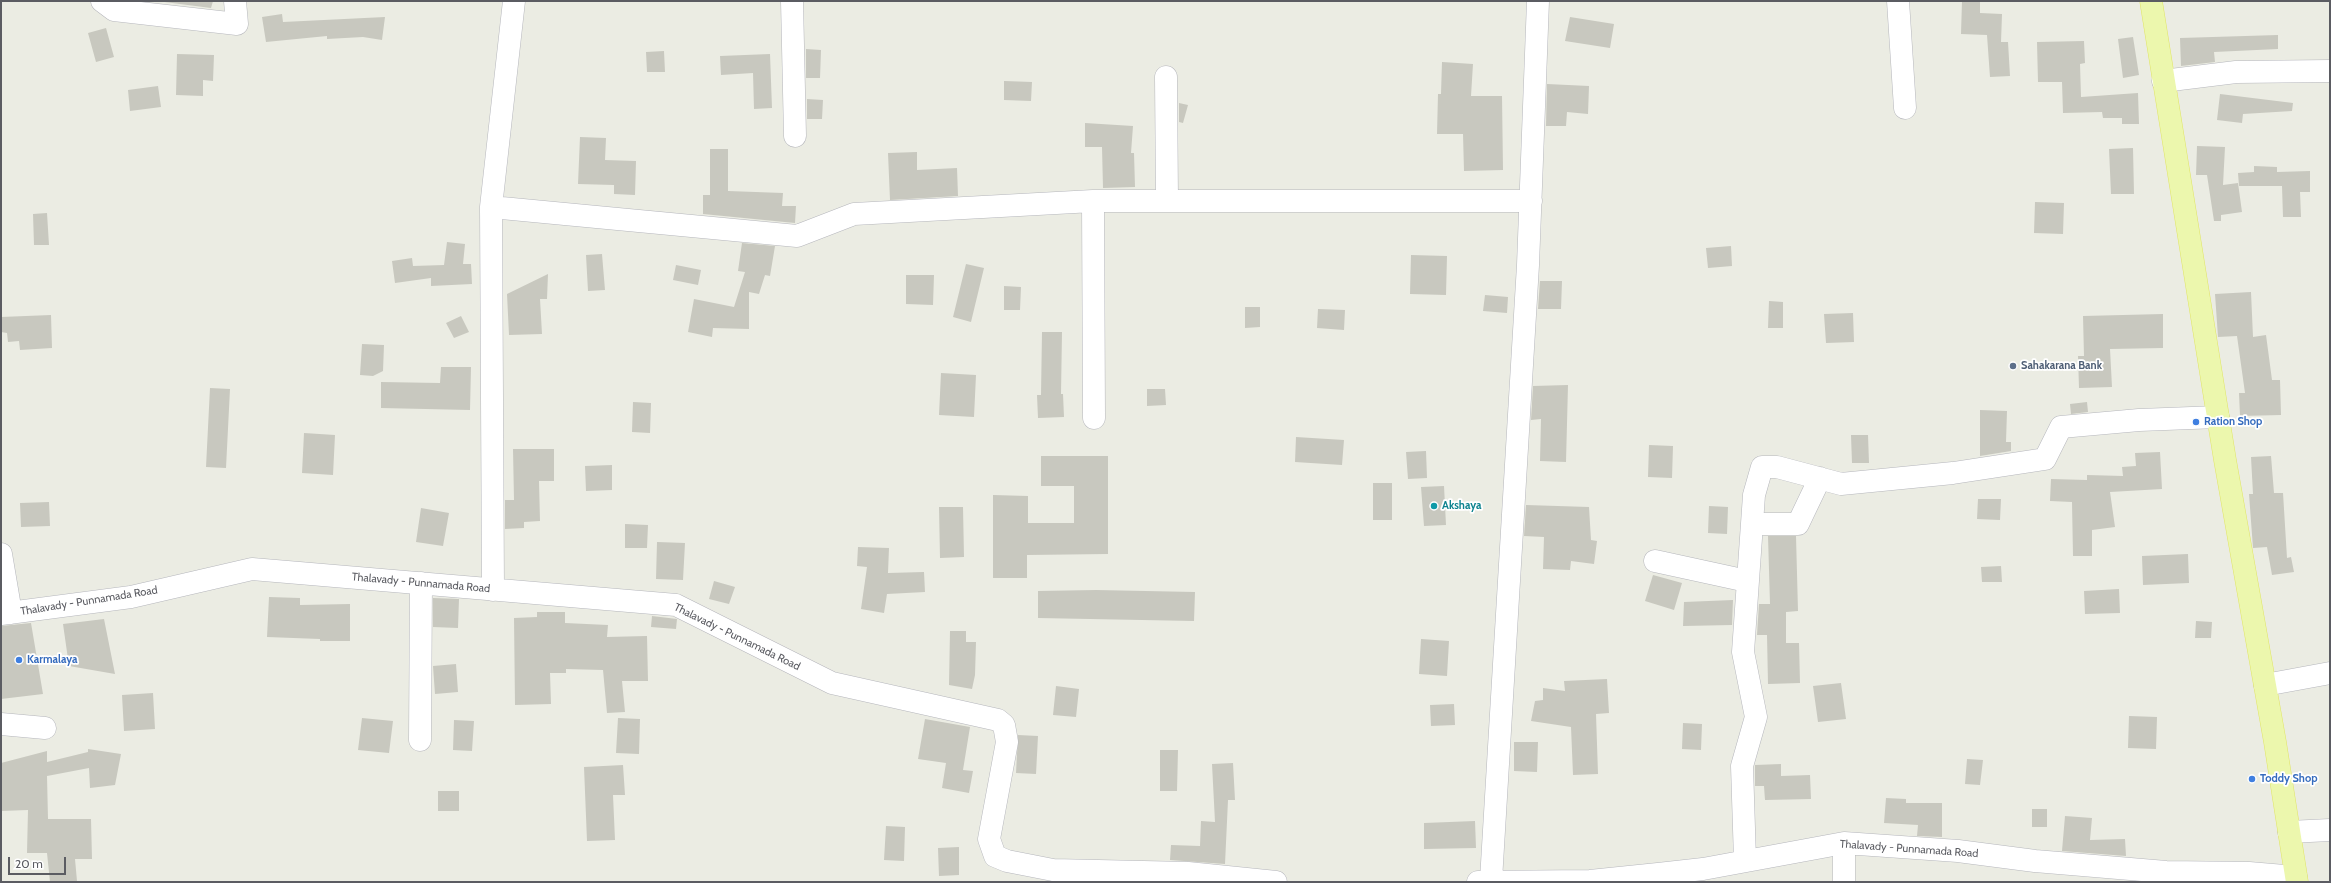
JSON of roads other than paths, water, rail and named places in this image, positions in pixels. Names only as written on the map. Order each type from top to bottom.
[{"type":"main road","points":[[2151,1],[2218,417],[2265,685],[2296,880]]},
{"type":"street","points":[[102,1],[114,10],[237,24],[236,1]]},
{"type":"street","points":[[493,590],[491,207],[514,1]]},
{"type":"street","points":[[792,1],[795,136]]},
{"type":"street","points":[[1484,881],[1530,201],[1538,1]]},
{"type":"street","points":[[1898,1],[1905,108]]},
{"type":"street","points":[[2164,81],[2236,72],[2330,71]]},
{"type":"street","points":[[1166,77],[1167,201]]},
{"type":"street","points":[[491,207],[797,236],[854,214],[1092,201],[1530,201]]},
{"type":"street","points":[[1092,201],[1094,418]]},
{"type":"street","points":[[1745,860],[1742,766],[1756,717],[1743,652],[1754,495],[1762,467],[1777,467],[1841,484],[1954,474],[2045,459],[2061,427],[2139,420],[2218,417]]},
{"type":"street","points":[[1752,524],[1798,524],[1820,478]]},
{"type":"street","points":[[1,554],[6,613]]},
{"type":"street","points":[[1655,561],[1747,581]]},
{"type":"street","name":"Thalavady - Punnamada Road","points":[[6,613],[131,597],[252,569],[676,605],[832,683],[998,720],[1004,725],[1007,742],[989,839],[995,856],[1052,876],[1188,873],[1276,882]]},
{"type":"street","points":[[420,740],[421,583]]},
{"type":"street","points":[[2265,685],[2330,673]]},
{"type":"street","points":[[1,724],[45,728]]},
{"type":"street","points":[[2289,832],[2330,830]]},
{"type":"street","points":[[1844,843],[1844,882]]},
{"type":"street","name":"Thalavady - Punnamada Road","points":[[1484,881],[1590,881],[1658,878],[1745,860],[1844,843],[1958,851],[2035,862],[2166,872],[2249,873],[2296,880]]},
{"type":"place","name":"Sahakarana Bank","points":[[2013,366]]},
{"type":"place","name":"Ration Shop","points":[[2196,422]]},
{"type":"place","name":"Akshaya","points":[[1434,506]]},
{"type":"place","name":"Karmalaya","points":[[19,660]]},
{"type":"place","name":"Toddy Shop","points":[[2252,779]]}]
